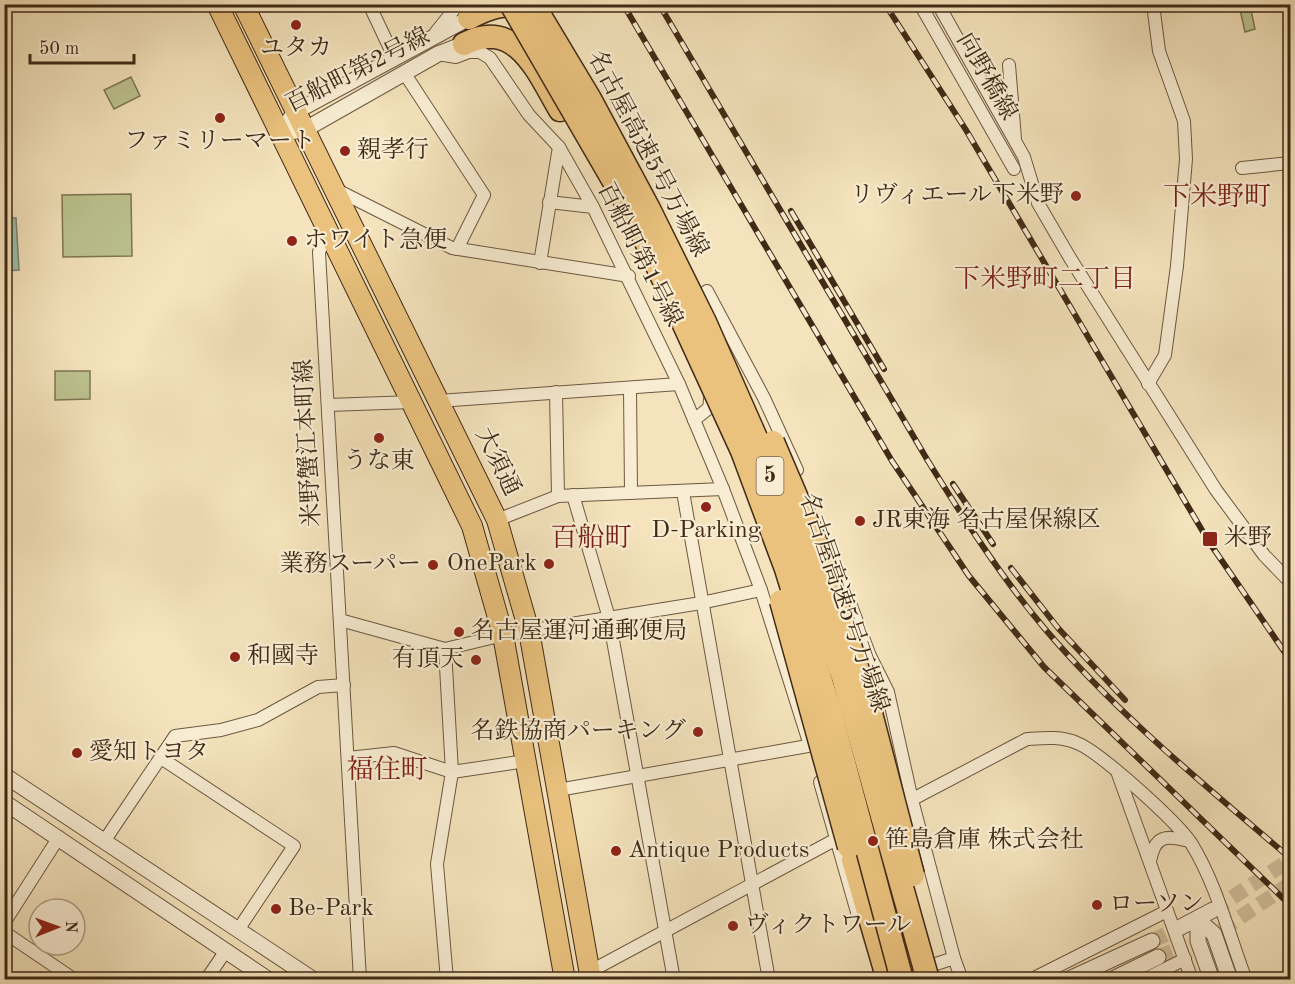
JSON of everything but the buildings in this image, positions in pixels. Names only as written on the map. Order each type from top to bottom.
[{"type":"highway","name":"名古屋高速5号万場線","points":[[511,4],[635,218],[742,451],[786,569],[830,710],[902,980]]},
{"type":"highway","name":"名古屋高速5号万場線","points":[[533,4],[590,99],[649,209],[705,322],[757,441],[843,676],[928,980]]},
{"type":"highway","points":[[462,11],[491,6],[519,5],[540,16],[596,96],[663,214],[769,432],[820,552],[867,698],[942,980]]},
{"type":"highway","points":[[472,48],[490,35],[502,38],[524,51],[563,114],[624,224],[731,458],[773,575],[890,980]]},
{"type":"main road","name":"大須通","points":[[218,4],[472,526],[503,635],[565,980]]},
{"type":"main road","name":"大須通","points":[[243,4],[294,112],[497,520],[529,631],[590,976]]},
{"type":"street","points":[[369,4],[394,57]]},
{"type":"street","name":"向野橋線","points":[[920,4],[1014,169]]},
{"type":"street","points":[[938,4],[1024,157],[1038,204],[1216,490],[1264,555],[1290,582]]},
{"type":"street","points":[[1148,384],[1165,355],[1177,266],[1186,159],[1184,121],[1159,51],[1152,4]]},
{"type":"street","name":"百船町第2号線","points":[[280,133],[294,112],[431,37],[462,11]]},
{"type":"street","name":"百船町第2号線","points":[[280,133],[303,130],[438,54],[472,48]]},
{"type":"street","name":"百船町第1号線","points":[[472,48],[490,58],[528,115],[559,147],[629,276],[679,384],[723,489],[761,590],[810,746],[835,840],[877,980]]},
{"type":"street","points":[[1009,65],[1016,143]]},
{"type":"street","points":[[405,74],[484,195],[457,249]]},
{"type":"street","points":[[540,263],[559,147]]},
{"type":"street","points":[[1242,168],[1290,163]]},
{"type":"street","points":[[330,185],[348,198],[457,249],[629,276]]},
{"type":"street","points":[[549,202],[593,207]]},
{"type":"street","name":"米野蟹江本町線","points":[[329,230],[319,252],[360,980]]},
{"type":"street","points":[[707,291],[764,398],[792,458],[870,656],[888,692],[912,800],[962,980]]},
{"type":"street","points":[[694,420],[709,408],[711,372],[764,398]]},
{"type":"street","points":[[438,401],[679,384]]},
{"type":"street","points":[[630,388],[631,493]]},
{"type":"street","points":[[556,392],[558,496]]},
{"type":"street","points":[[327,405],[413,402]]},
{"type":"street","points":[[497,520],[558,496],[723,489]]},
{"type":"street","points":[[683,492],[728,760],[769,980]]},
{"type":"street","points":[[573,495],[609,618],[674,980]]},
{"type":"street","points":[[340,620],[445,649],[503,635],[701,603],[761,590]]},
{"type":"street","points":[[445,649],[453,772],[447,822],[437,864],[447,980]]},
{"type":"street","points":[[105,840],[175,736],[221,730],[258,720],[318,687],[344,685]]},
{"type":"street","points":[[558,790],[810,746],[896,727]]},
{"type":"street","points":[[590,976],[666,931],[1027,739],[1049,738],[1077,743],[1131,782],[1189,841],[1204,868],[1245,980]]},
{"type":"street","points":[[348,758],[394,753],[453,772],[526,761]]},
{"type":"street","points":[[161,758],[294,846],[238,930]]},
{"type":"street","points":[[1118,774],[1167,911],[1212,980]]},
{"type":"street","points":[[4,775],[314,980]]},
{"type":"street","points":[[4,802],[268,980]]},
{"type":"street","points":[[1150,862],[1152,847],[1161,839],[1170,836],[1189,841]]},
{"type":"street","points":[[4,923],[59,837]]},
{"type":"street","points":[[1179,928],[1198,920],[1213,910]]},
{"type":"street","points":[[1030,980],[1167,911]]},
{"type":"street","points":[[1198,920],[1218,932],[1230,980]]},
{"type":"street","points":[[1192,980],[1190,949],[1198,920]]},
{"type":"street","points":[[4,932],[75,980]]},
{"type":"street","points":[[1143,980],[1218,932]]},
{"type":"street","points":[[1067,980],[1152,941]]},
{"type":"street","points":[[206,980],[225,952]]},
{"type":"street","points":[[890,980],[954,957]]},
{"type":"street","points":[[1111,980],[1158,957]]},
{"type":"shaded area","points":[[1239,5],[1250,5],[1255,29],[1245,32]]},
{"type":"shaded area","points":[[131,77],[140,96],[114,109],[104,90]]},
{"type":"shaded area","points":[[131,194],[132,256],[63,257],[62,195]]},
{"type":"shaded area","points":[[5,218],[16,218],[19,270],[5,271]]},
{"type":"shaded area","points":[[55,371],[90,371],[90,399],[55,400]]},
{"type":"tunnel","points":[[1213,910],[1290,860]]},
{"type":"tunnel","points":[[1221,930],[1290,884]]},
{"type":"tunnel","points":[[1152,941],[1179,928]]},
{"type":"tunnel","points":[[1158,957],[1186,946]]},
{"type":"railway","points":[[623,4],[892,461],[969,576],[1044,667],[1290,905]]},
{"type":"railway","points":[[659,4],[928,461],[969,526],[1013,589],[1045,629],[1102,691],[1163,748],[1290,858]]},
{"type":"railway","points":[[885,4],[966,130],[1209,542],[1290,660]]},
{"type":"railway","points":[[791,211],[884,369]]},
{"type":"railway","points":[[953,484],[993,544]]},
{"type":"railway","points":[[1011,568],[1058,628],[1125,700]]},
{"type":"place","name":"ユタカ","points":[[296,25]]},
{"type":"place","name":"ファミリーマート","points":[[220,118]]},
{"type":"place","name":"親孝行","points":[[345,151]]},
{"type":"place","name":"リヴィエール下米野","points":[[1076,196]]},
{"type":"place","name":"ホワイト急便","points":[[292,241]]},
{"type":"place","name":"うな東","points":[[379,438]]},
{"type":"place","name":"D-Parking","points":[[706,507]]},
{"type":"place","name":"JR東海 名古屋保線区","points":[[860,521]]},
{"type":"place","name":"米野","points":[[1210,539]]},
{"type":"place","name":"OnePark","points":[[549,564]]},
{"type":"place","name":"業務スーパー","points":[[433,565]]},
{"type":"place","name":"名古屋運河通郵便局","points":[[459,632]]},
{"type":"place","name":"和國寺","points":[[235,657]]},
{"type":"place","name":"有頂天","points":[[476,660]]},
{"type":"place","name":"名鉄協商パーキング","points":[[698,732]]},
{"type":"place","name":"愛知トヨタ","points":[[77,753]]},
{"type":"place","name":"笹島倉庫 株式会社","points":[[873,841]]},
{"type":"place","name":"Antique Products","points":[[616,851]]},
{"type":"place","name":"ローソン","points":[[1097,905]]},
{"type":"place","name":"Be-Park","points":[[276,909]]},
{"type":"place","name":"ヴィクトワール","points":[[733,926]]},
{"type":"district","name":"下米野町","points":[[1217,197]]},
{"type":"district","name":"下米野町二丁目","points":[[1045,280]]},
{"type":"district","name":"百船町","points":[[591,538]]},
{"type":"district","name":"福住町","points":[[387,770]]}]
